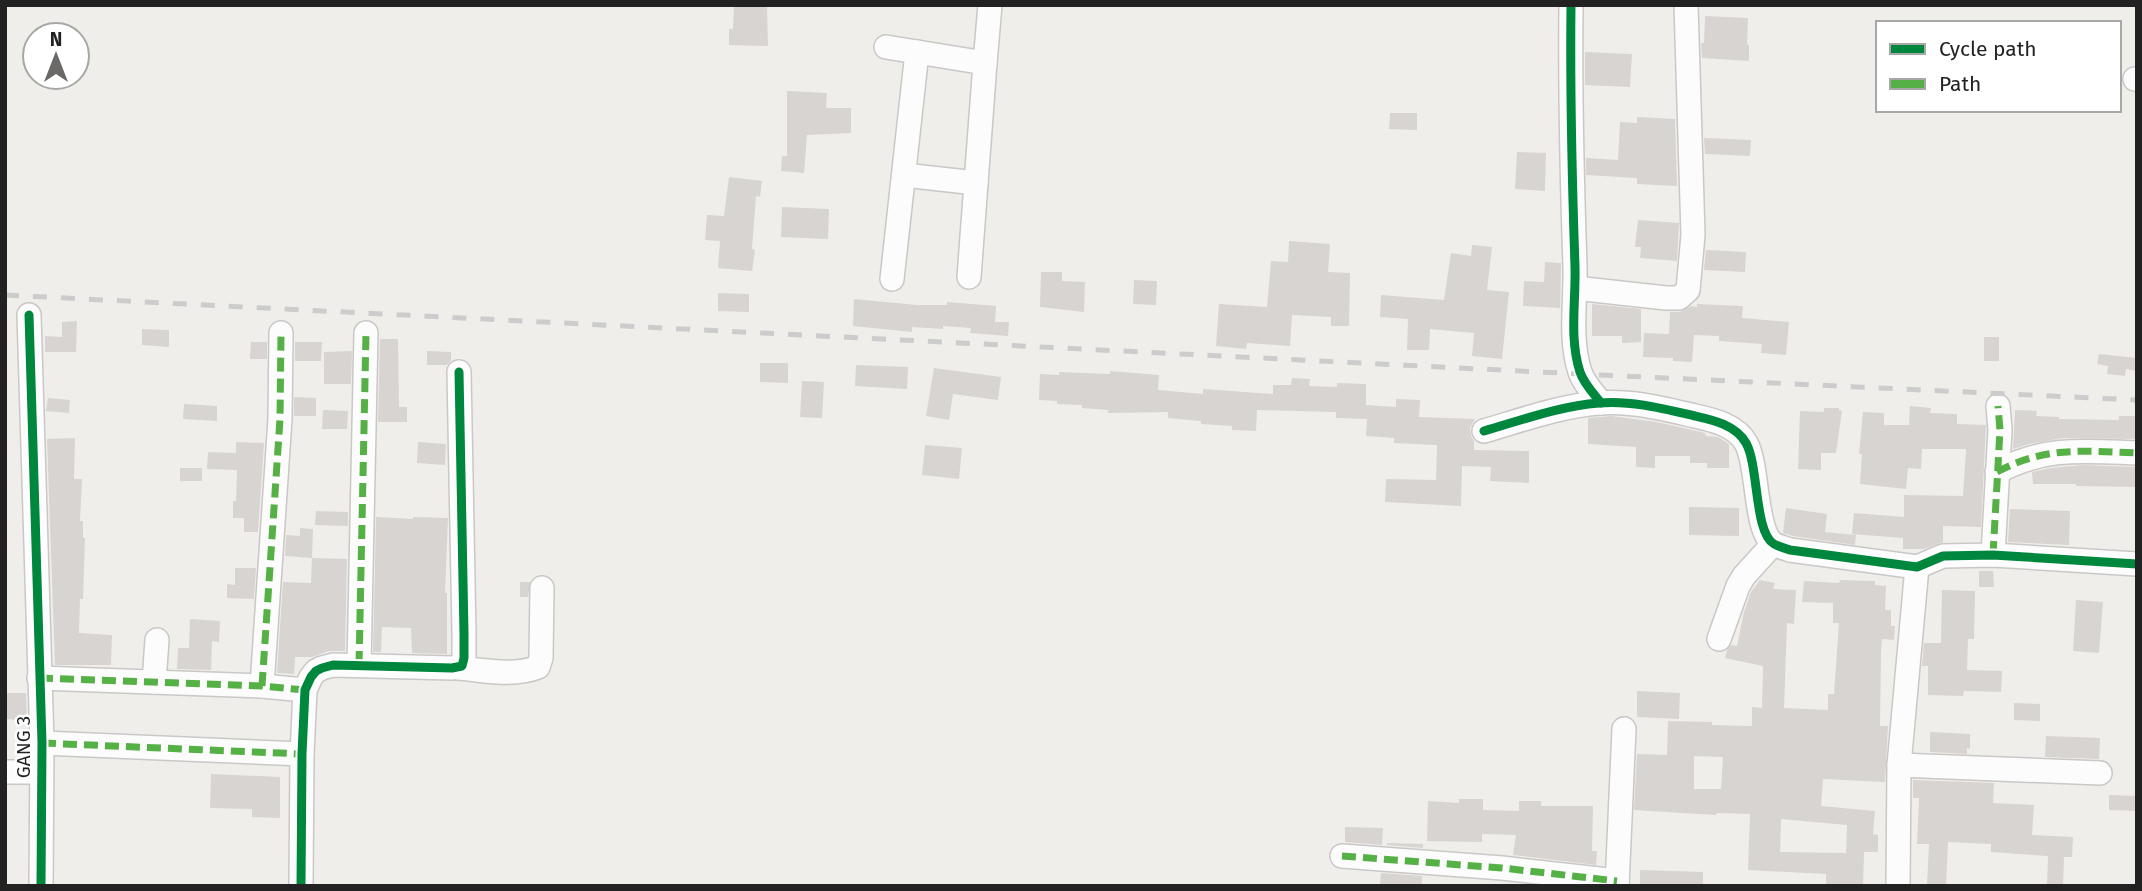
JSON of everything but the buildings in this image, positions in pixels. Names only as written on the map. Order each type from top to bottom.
[{"type":"street","points":[[969,277],[990,5]]},
{"type":"street","points":[[1571,5],[1570,90],[1575,288],[1573,333],[1580,374],[1601,403]]},
{"type":"street","points":[[1575,288],[1666,298],[1679,298],[1688,290],[1693,235],[1686,5]]},
{"type":"street","points":[[886,47],[985,63]]},
{"type":"street","points":[[892,279],[917,52]]},
{"type":"street","points":[[904,175],[976,183]]},
{"type":"street","name":"GANG 3","points":[[29,314],[42,744],[41,886]]},
{"type":"street","points":[[262,686],[279,433],[281,333]]},
{"type":"street","points":[[359,665],[366,333]]},
{"type":"street","points":[[458,668],[462,666],[464,658],[459,372]]},
{"type":"street","points":[[1485,431],[1557,410],[1601,403],[1658,407],[1726,425],[1741,435],[1753,460],[1763,530],[1773,544],[1790,550],[1917,567],[1943,556],[1993,555],[2137,564]]},
{"type":"street","points":[[1993,555],[2000,430],[1998,405]]},
{"type":"street","points":[[1997,472],[2031,457],[2062,451],[2137,453]]},
{"type":"street","points":[[1719,639],[1738,586],[1773,544]]},
{"type":"street","points":[[1898,886],[1899,765],[1917,567]]},
{"type":"street","points":[[301,886],[305,690],[311,677],[322,668],[359,665],[512,672],[538,667],[541,658],[542,588]]},
{"type":"street","points":[[154,682],[157,640]]},
{"type":"street","points":[[39,678],[305,690]]},
{"type":"street","points":[[1342,856],[1502,868],[1617,884],[1625,729]]},
{"type":"street","points":[[42,744],[302,754]]},
{"type":"street","points":[[1899,765],[2100,773]]},
{"type":"street","points":[[5,772],[41,772]]},
{"type":"railway","points":[[5,295],[2137,400]]},
{"type":"marked path","points":[[262,686],[280,419],[281,333]]},
{"type":"marked path","points":[[359,665],[366,333]]},
{"type":"marked path","points":[[1993,555],[2000,430],[1998,406]]},
{"type":"marked path","points":[[1997,472],[2048,454],[2082,451],[2137,453]]},
{"type":"marked path","points":[[39,678],[305,690]]},
{"type":"marked path","points":[[42,743],[302,754]]},
{"type":"marked path","points":[[1342,856],[1502,868],[1617,881]]},
{"type":"cycle path","points":[[1571,5],[1575,346],[1582,376],[1601,403]]},
{"type":"cycle path","points":[[29,315],[42,743],[41,886]]},
{"type":"cycle path","points":[[301,886],[305,690],[311,677],[316,671],[333,665],[462,666],[464,633],[459,372]]},
{"type":"cycle path","points":[[1484,431],[1541,414],[1584,405],[1611,402],[1660,408],[1716,422],[1742,437],[1750,453],[1763,526],[1774,544],[1790,550],[1917,567],[1943,556],[1993,555],[2137,564]]}]
